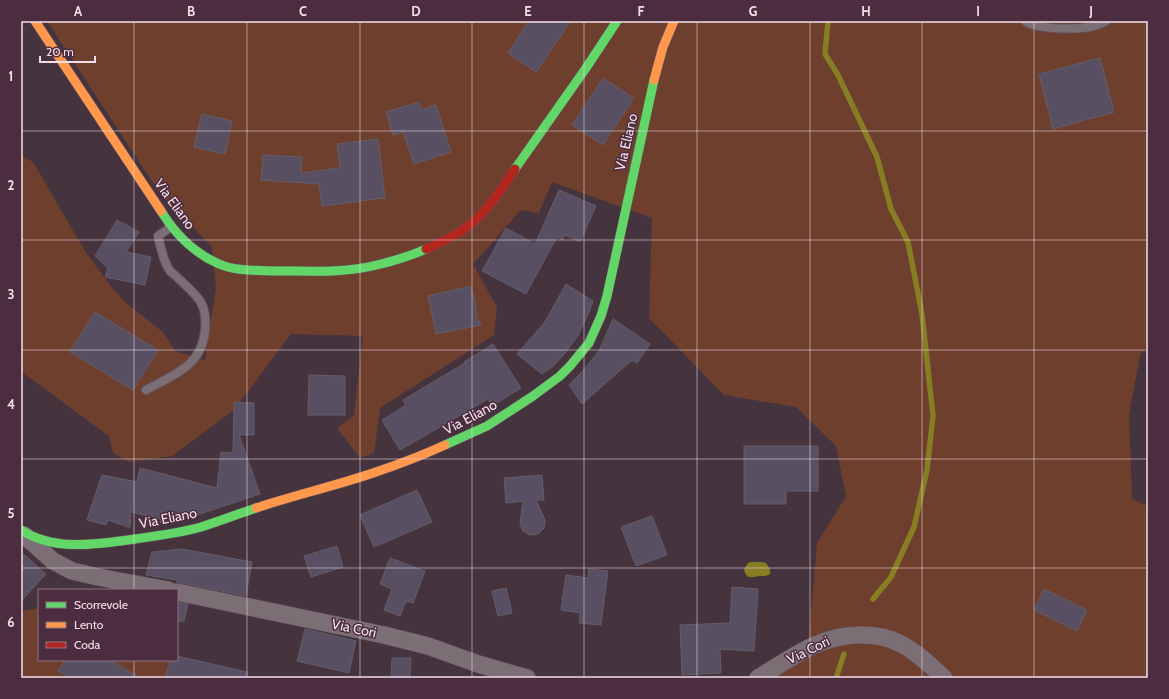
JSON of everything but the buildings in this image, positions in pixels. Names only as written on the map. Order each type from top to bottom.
[{"type":"street","name":"Via Eliano","points":[[35,21],[171,227],[186,242],[208,258],[229,267],[323,272],[371,268],[398,261],[455,235],[467,226],[493,200],[587,67],[617,21]]},
{"type":"street","name":"Via Eliano","points":[[21,531],[50,542],[86,544],[144,538],[200,527],[286,498],[378,471],[431,452],[486,426],[548,386],[570,366],[585,349],[593,336],[601,316],[607,296],[646,114],[662,55],[674,21]]},
{"type":"street","points":[[21,531],[53,561],[72,571],[163,589]]},
{"type":"street","name":"Via Cori","points":[[178,592],[392,636],[428,646],[484,666],[528,678]]},
{"type":"street","name":"Via Cori","points":[[758,678],[808,647],[837,637],[853,635],[879,636],[903,644],[917,654],[944,678]]},
{"type":"lane","points":[[1025,21],[1031,25],[1068,28],[1094,26],[1106,21]]},
{"type":"lane","points":[[146,390],[176,374],[192,363],[201,351],[205,340],[205,312],[200,301],[170,272],[164,260],[158,236],[171,227]]},
{"type":"shaded area","points":[[47,21],[1148,21],[1148,346],[1140,355],[1129,415],[1132,499],[1148,506],[1148,678],[758,678],[808,647],[817,543],[846,496],[836,446],[796,407],[724,395],[649,318],[652,218],[552,182],[539,213],[521,210],[473,264],[497,307],[494,335],[380,408],[374,453],[360,458],[337,428],[354,415],[363,336],[291,334],[234,410],[172,456],[129,462],[113,453],[109,436],[23,373],[21,374],[21,156],[33,162],[86,253],[113,289],[128,305],[163,332],[175,351],[205,360],[216,287],[212,247],[159,192]]},
{"type":"shaded area","points":[[748,563],[766,563],[770,569],[770,574],[752,577],[746,575],[744,569]]},
{"type":"shaded area","points":[[38,608],[38,661],[170,661],[165,678],[21,678],[21,611]]},
{"type":"waterway","points":[[828,21],[825,54],[838,75],[877,157],[891,209],[908,242],[922,314],[933,416],[927,470],[914,527],[891,577],[873,599]]},
{"type":"waterway","points":[[836,678],[844,654]]},
{"type":"traffic: fast","points":[[515,169],[617,21]]},
{"type":"traffic: fast","points":[[445,445],[487,426],[533,396],[560,376],[589,343],[601,316],[607,296],[654,80]]},
{"type":"traffic: fast","points":[[161,211],[172,227],[186,242],[210,260],[226,267],[279,271],[316,271],[365,268],[390,262],[426,249]]},
{"type":"traffic: fast","points":[[21,530],[34,537],[62,544],[76,545],[106,543],[177,533],[208,525],[256,508]]},
{"type":"traffic: slow","points":[[35,21],[161,211]]},
{"type":"traffic: slow","points":[[654,80],[663,47],[674,21]]},
{"type":"traffic: slow","points":[[256,508],[373,473],[445,445]]},
{"type":"traffic: jam","points":[[426,249],[442,242],[462,230],[481,215],[515,169]]}]
